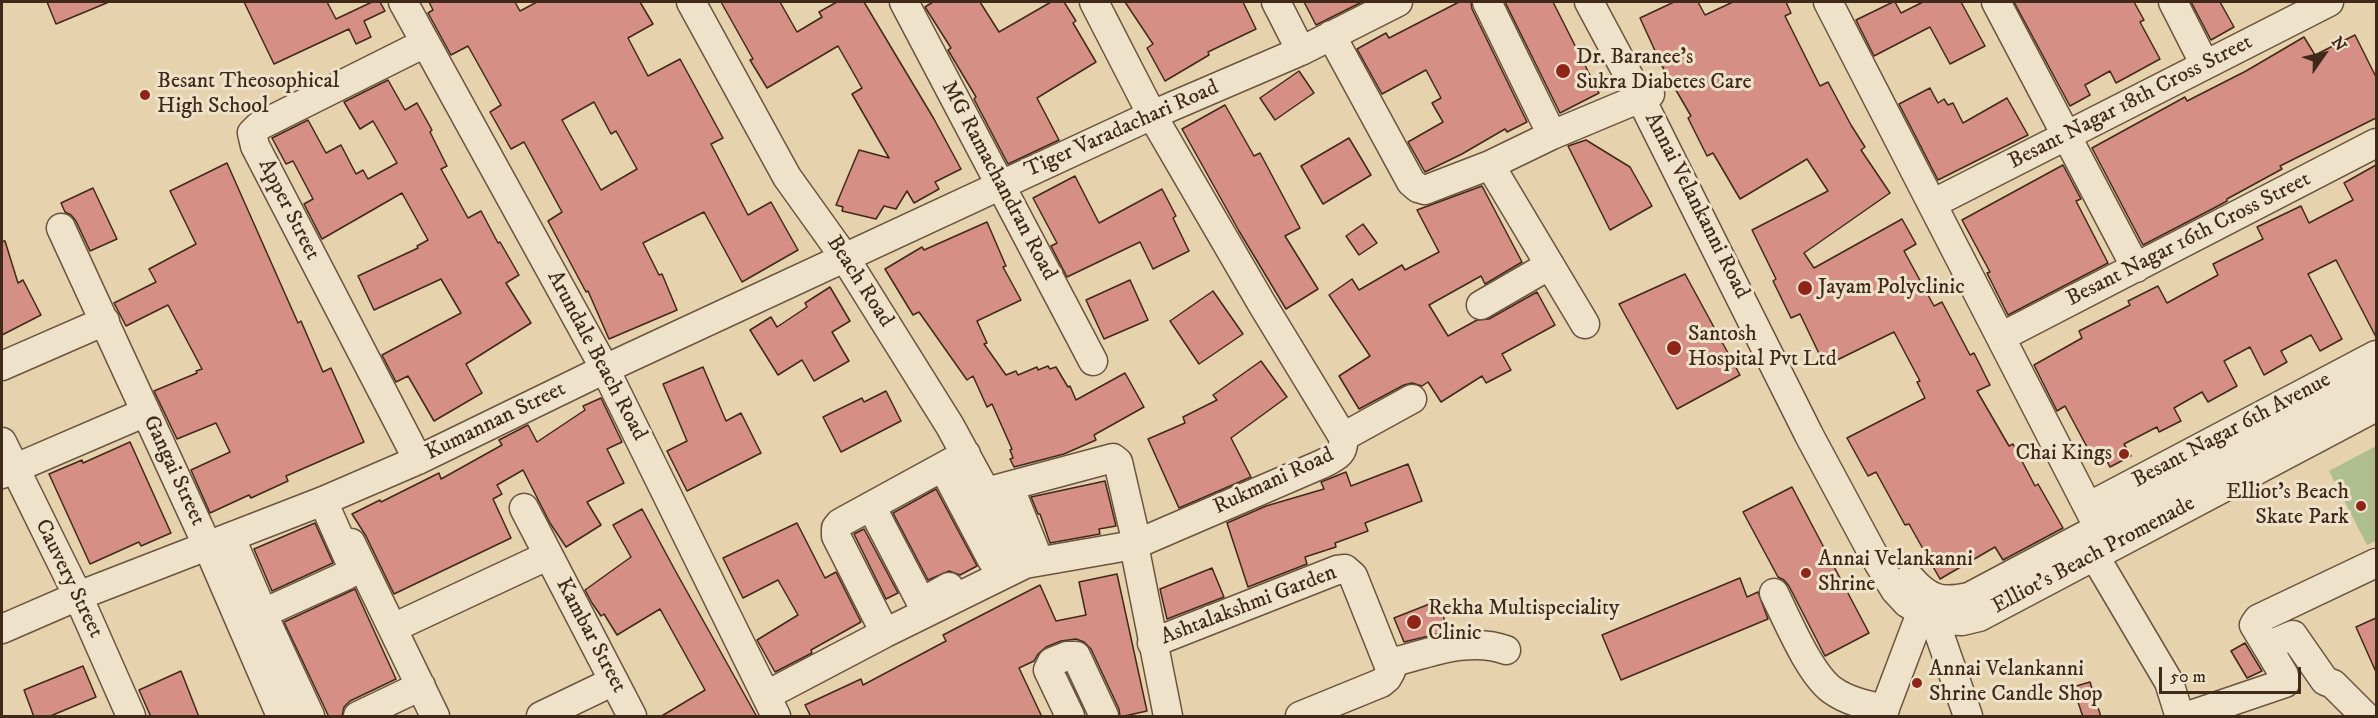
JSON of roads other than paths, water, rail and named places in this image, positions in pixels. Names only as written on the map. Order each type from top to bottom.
[{"type":"street","name":"Arundale Beach Road","points":[[402,2],[605,369],[772,706]]},
{"type":"street","name":"Beach Road","points":[[691,2],[787,177],[845,258],[954,461],[998,489],[993,543],[1025,564]]},
{"type":"street","name":"MG Ramachandran Road","points":[[904,2],[1093,361]]},
{"type":"street","name":"Rukmani Road","points":[[772,706],[885,633],[1025,564],[1134,538],[1323,464],[1338,456],[1344,447],[1343,437],[1262,304],[1152,115],[1094,2]]},
{"type":"street","points":[[1276,2],[1301,51]]},
{"type":"street","name":"Tiger Varadachari Road","points":[[845,258],[1152,115],[1301,51],[1398,2]]},
{"type":"street","points":[[1487,2],[1552,135]]},
{"type":"street","name":"Annai Velankanni Road","points":[[1589,2],[1645,95]]},
{"type":"street","name":"Annai Velankanni Road","points":[[1604,2],[1645,95],[1824,448],[1873,554],[1895,590],[1907,603],[1932,610]]},
{"type":"street","points":[[1996,2],[2136,268]]},
{"type":"street","points":[[2173,2],[2205,65]]},
{"type":"street","name":"Besant Nagar 18th Cross Street","points":[[1932,204],[2329,2]]},
{"type":"street","points":[[1836,4],[1932,204],[2001,337],[2169,682],[2178,711],[2187,717],[2285,682],[2284,675],[2254,625],[2258,619],[2376,563]]},
{"type":"street","points":[[1331,35],[1411,182],[1425,190],[1490,165],[1552,135],[1645,95]]},
{"type":"street","name":"Apper Street","points":[[418,460],[255,146],[252,133],[259,126],[425,43]]},
{"type":"street","name":"Besant Nagar 16th Cross Street","points":[[2001,337],[2376,143]]},
{"type":"street","points":[[1490,165],[1586,324]]},
{"type":"street","name":"Gangai Street","points":[[61,228],[146,412],[220,543],[255,626],[281,717]]},
{"type":"street","name":"Kumannan Street","points":[[2,629],[78,596],[220,543],[326,500],[418,460],[605,369],[845,258]]},
{"type":"street","points":[[1481,305],[1550,265]]},
{"type":"street","points":[[2,366],[105,321]]},
{"type":"street","name":"Besant Nagar 6th Avenue","points":[[2097,534],[2376,355]]},
{"type":"street","name":"Elliot's Beach Promenade","points":[[1932,610],[1951,601],[1987,590],[2097,534],[2376,381]]},
{"type":"street","points":[[1343,437],[1412,399]]},
{"type":"street","name":"Elliot's Beach Promenade","points":[[2097,534],[2376,407]]},
{"type":"street","points":[[8,471],[146,412]]},
{"type":"street","name":"Cauvery Street","points":[[2,442],[8,471],[78,596],[131,717]]},
{"type":"street","points":[[1134,538],[1045,552],[1037,550],[998,489],[1113,458],[1118,462],[1121,468],[1134,538],[1152,642],[1168,717]]},
{"type":"street","points":[[885,633],[836,536],[836,528],[840,523],[954,461],[993,543]]},
{"type":"street","points":[[220,543],[260,606],[264,610],[270,610],[347,575],[351,570],[351,564],[326,500]]},
{"type":"street","points":[[326,500],[393,628],[414,689]]},
{"type":"street","points":[[871,506],[920,600],[926,600],[949,587]]},
{"type":"street","name":"Kambar Street","points":[[524,508],[632,717]]},
{"type":"street","points":[[393,628],[547,556]]},
{"type":"street","name":"Ashtalakshmi Garden","points":[[1152,642],[1336,570],[1345,569],[1353,576],[1390,663]]},
{"type":"street","points":[[310,717],[255,626],[349,584],[359,587],[414,689],[435,717]]},
{"type":"street","points":[[1774,593],[1822,681],[1833,691],[1855,703],[1883,713],[1932,610]]},
{"type":"street","points":[[1932,610],[1968,717]]},
{"type":"street","points":[[2267,646],[2294,635],[2325,681],[2332,684],[2364,717]]},
{"type":"street","points":[[1300,717],[1381,683],[1391,671],[1390,663],[1453,647],[1490,644],[1506,650]]},
{"type":"street","points":[[1070,717],[1048,670],[1052,662],[1067,656],[1076,656],[1104,717]]},
{"type":"street","points":[[542,717],[614,681]]},
{"type":"street","points":[[358,717],[414,689]]},
{"type":"street","points":[[1038,690],[1052,717]]},
{"type":"place","name":"Dr. Baranee's Sukra Diabetes Care","points":[[1563,71]]},
{"type":"place","name":"Besant Theosophical High School","points":[[145,95]]},
{"type":"place","name":"Jayam Polyclinic","points":[[1805,288]]},
{"type":"place","name":"Santosh Hospital Pvt Ltd","points":[[1674,348]]},
{"type":"place","name":"Chai Kings","points":[[2124,454]]},
{"type":"place","name":"Elliot's Beach Skate Park","points":[[2361,506]]},
{"type":"place","name":"Annai Velankanni Shrine","points":[[1806,573]]},
{"type":"place","name":"Rekha Multispeciality Clinic","points":[[1414,622]]},
{"type":"place","name":"Annai Velankanni Shrine Candle Shop","points":[[1917,683]]}]
